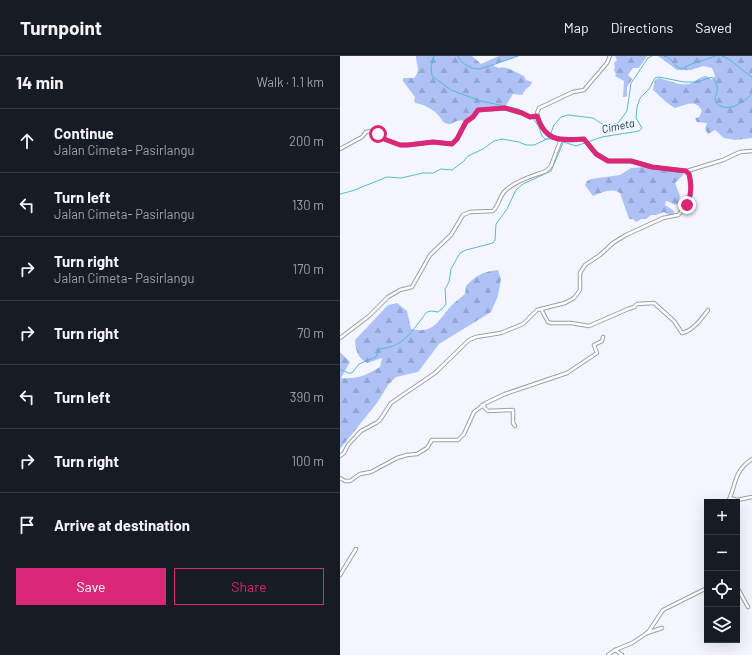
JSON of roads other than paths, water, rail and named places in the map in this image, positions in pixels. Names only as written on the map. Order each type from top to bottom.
[{"type":"street","points":[[610,56],[607,63],[584,90],[574,92],[539,108],[537,116],[543,130],[548,135],[560,141],[584,138],[596,154],[611,162],[631,161],[652,167],[686,171],[723,160],[740,152],[752,151]]},
{"type":"street","points":[[340,149],[362,137],[366,132],[370,131],[378,134],[384,139],[400,145],[433,142],[452,144],[457,139],[466,122],[473,117],[476,111],[480,109],[505,108],[532,117],[537,116]]},
{"type":"street","points":[[340,338],[369,316],[388,297],[400,290],[412,287],[430,255],[451,235],[463,215],[470,212],[493,211],[504,193],[514,184],[546,171],[551,166],[560,141]]},
{"type":"street","points":[[340,456],[361,431],[380,420],[391,403],[435,372],[469,340],[476,337],[500,333],[523,324],[537,310],[558,305],[572,299],[580,290],[580,275],[582,268],[613,243],[634,230],[681,212],[687,205],[691,193],[690,177],[686,171]]},
{"type":"street","points":[[541,309],[548,322],[590,326],[634,307],[637,304],[652,303],[674,321],[682,333],[694,326],[708,310]]},
{"type":"street","points":[[340,478],[345,481],[350,481],[360,474],[371,472],[397,458],[417,454],[427,448],[432,440],[458,440],[464,434],[474,412],[482,406],[505,394],[567,373],[597,353],[594,345],[602,341],[603,337]]},
{"type":"street","points":[[482,406],[488,411],[513,410],[513,423],[515,426]]},
{"type":"street","points":[[752,459],[738,472],[730,498],[737,500],[752,497]]},
{"type":"street","points":[[340,575],[356,549]]},
{"type":"street","points":[[608,655],[615,650],[632,643],[646,633],[662,610],[704,589]]},
{"type":"street","points":[[740,592],[748,607]]},
{"type":"street","points":[[646,633],[662,628]]},
{"type":"street","points":[[615,650],[622,655]]},
{"type":"waterway","name":"Cimeta","points":[[434,56],[431,67],[432,76],[451,90],[481,101],[518,109],[530,115],[539,127],[542,136],[545,139],[554,139],[576,146],[602,137],[639,131],[642,128],[636,118],[637,107],[640,98],[649,89],[655,78],[659,77],[684,82],[697,82],[712,77],[716,82],[717,88],[715,98],[717,104],[722,107],[735,106],[752,93]]},
{"type":"waterway","points":[[458,56],[459,59],[466,65],[478,69],[518,56]]},
{"type":"waterway","points":[[549,138],[554,125],[561,117],[568,115],[593,118],[602,124],[610,125],[618,123],[627,111],[631,83],[648,58],[652,56]]},
{"type":"waterway","points":[[664,56],[669,58],[682,69],[715,56]]},
{"type":"waterway","points":[[722,56],[730,60],[752,77]]},
{"type":"waterway","points":[[340,194],[352,191],[387,177],[401,178],[423,173],[433,173],[441,169],[452,170],[468,156],[483,149],[494,141],[502,139],[519,142],[526,145],[534,145],[547,139]]},
{"type":"waterway","points":[[340,369],[348,373],[352,373],[359,364],[376,357],[379,349],[388,348],[402,341],[427,312],[438,312],[442,309],[446,304],[445,289],[449,282],[451,269],[460,253],[493,243],[495,240],[496,224],[507,209],[516,190],[523,184],[551,171],[563,143]]}]
